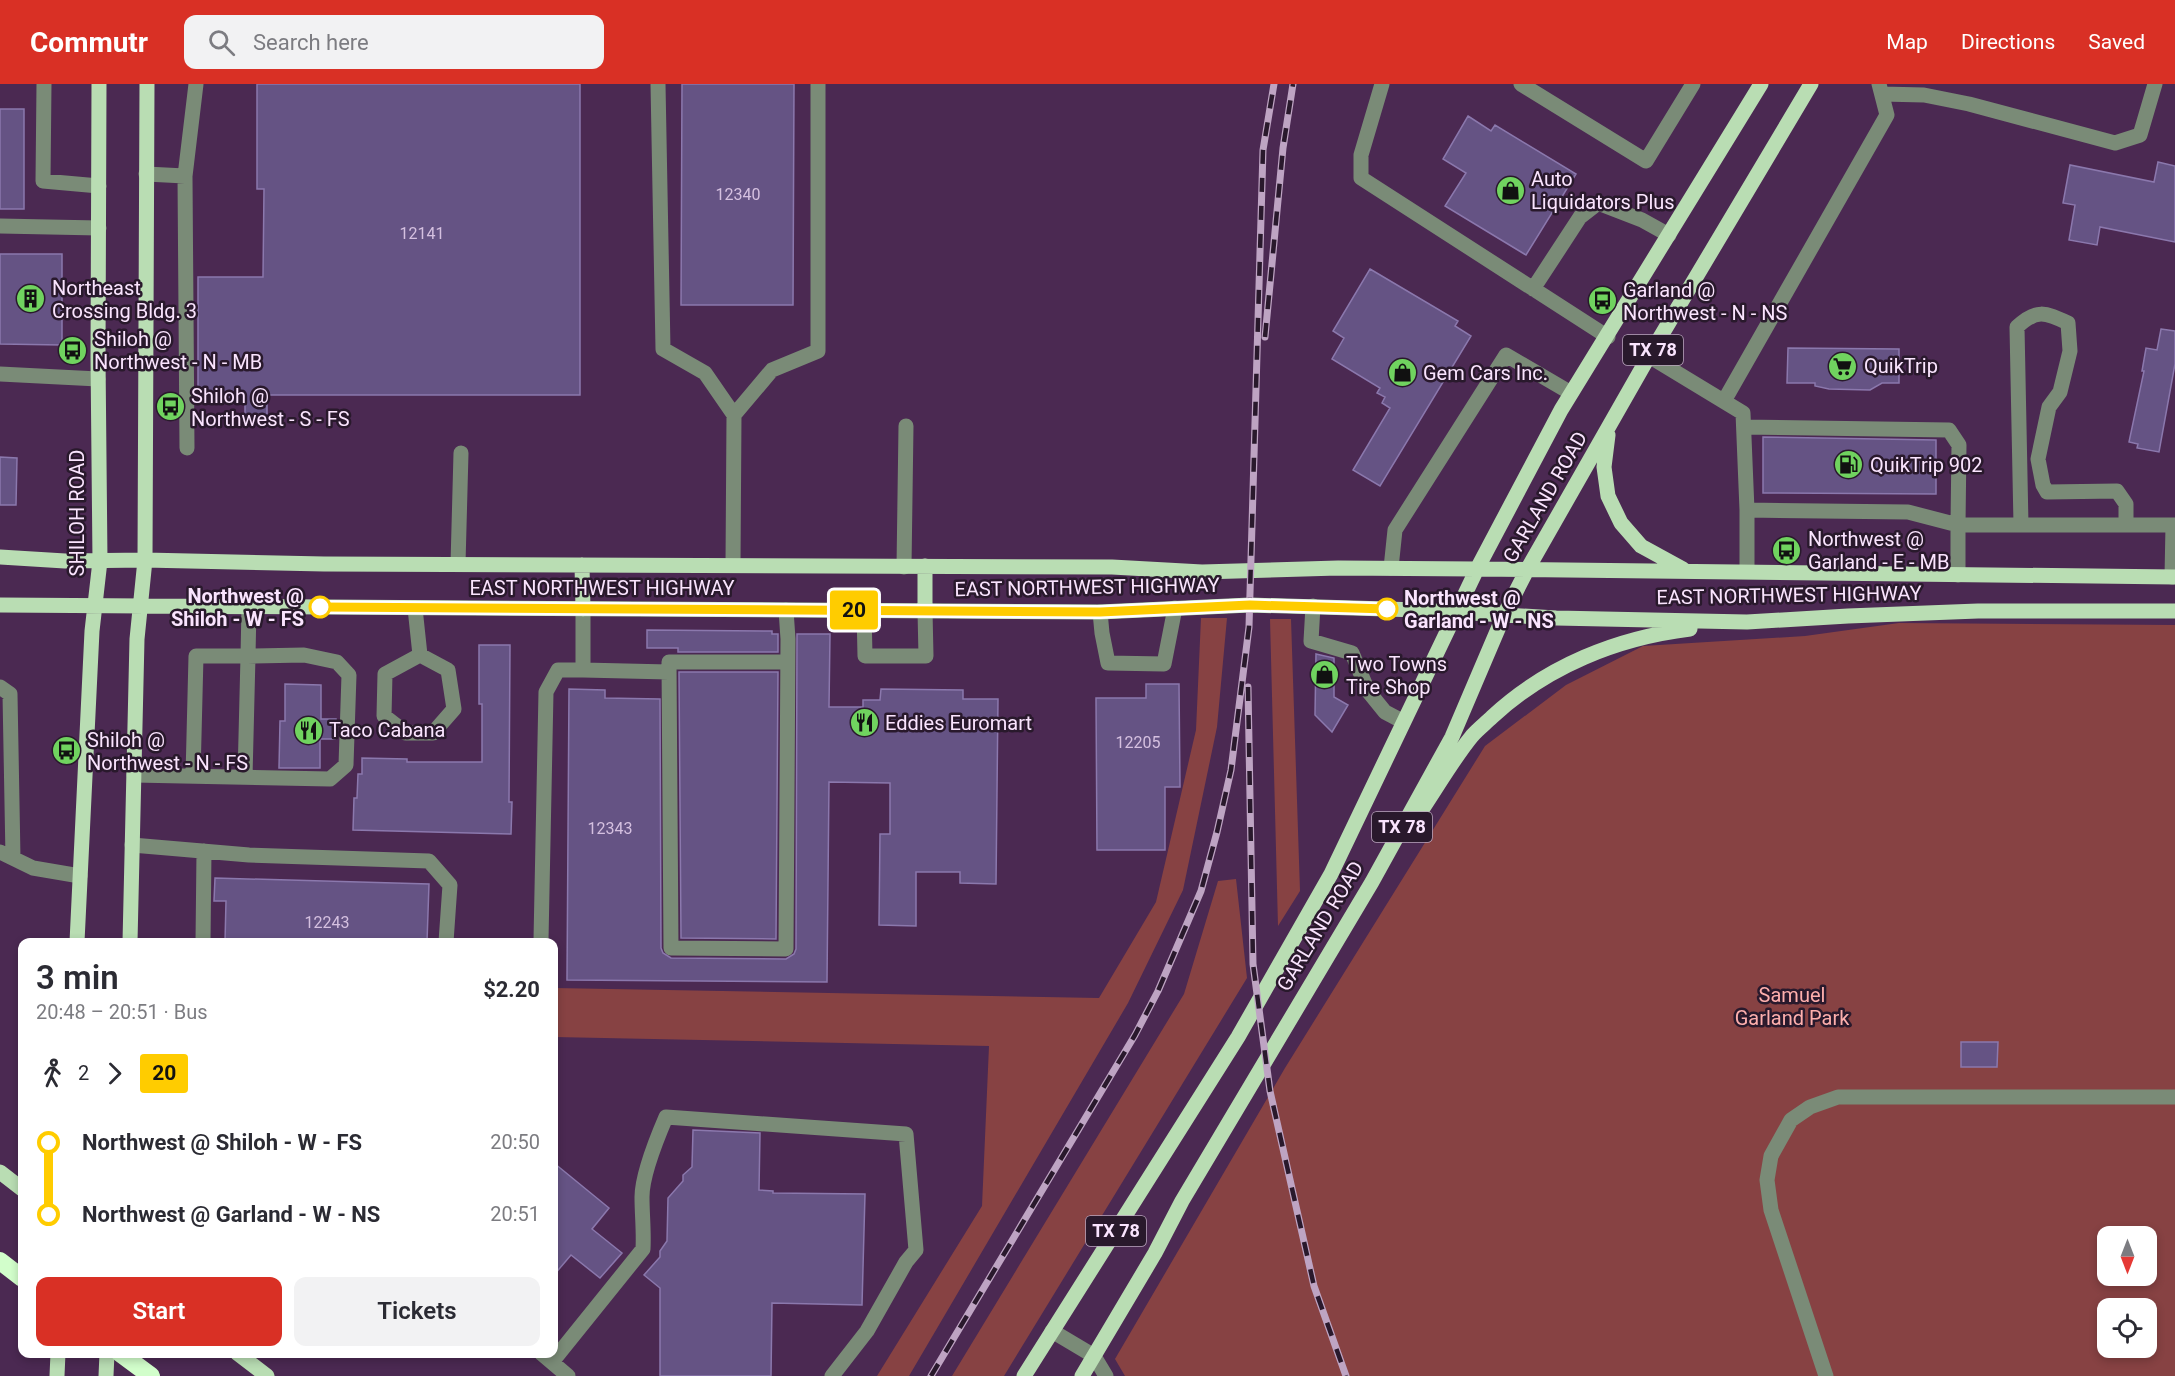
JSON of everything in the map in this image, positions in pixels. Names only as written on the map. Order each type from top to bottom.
[{"type":"highway","points":[[0,1261],[18,1275]]},
{"type":"highway","points":[[127,1358],[151,1376]]},
{"type":"main road","name":"SHILOH ROAD","points":[[77,938],[92,631],[100,561],[99,84]]},
{"type":"main road","points":[[130,938],[136,639],[145,560],[147,84]]},
{"type":"main road","name":"GARLAND ROAD","points":[[1024,1376],[1261,997],[1331,874],[1455,612],[1571,393],[1608,337],[1761,84]]},
{"type":"main road","name":"GARLAND ROAD","points":[[1082,1376],[1155,1253],[1182,1201],[1372,882],[1452,737],[1504,615],[1527,570],[1649,356],[1811,84]]},
{"type":"main road","points":[[1609,428],[1604,467],[1605,477],[1608,496],[1621,524],[1641,546],[1686,571]]},
{"type":"main road","name":"EAST NORTHWEST HIGHWAY","points":[[0,557],[100,561],[1112,567],[1202,572],[1477,568],[2173,577]]},
{"type":"main road","points":[[582,565],[583,609]]},
{"type":"main road","points":[[925,566],[925,611]]},
{"type":"main road","name":"EAST NORTHWEST HIGHWAY","points":[[0,605],[1100,612],[1250,605],[1556,618],[1747,622],[1978,611],[2175,611]]},
{"type":"main road","points":[[1372,882],[1473,735],[1514,697],[1565,664],[1609,647],[1659,633],[1747,622]]},
{"type":"main road","points":[[57,1376],[58,1358]]},
{"type":"main road","points":[[106,1376],[107,1358]]},
{"type":"main road","points":[[244,1358],[267,1376]]},
{"type":"street","points":[[44,84],[43,181],[99,186]]},
{"type":"street","points":[[187,448],[185,176],[196,84]]},
{"type":"street","points":[[658,84],[663,349],[705,373],[734,415],[733,565]]},
{"type":"street","points":[[734,415],[772,370],[818,351],[818,84]]},
{"type":"street","points":[[1382,84],[1361,154],[1361,178],[1608,337]]},
{"type":"street","points":[[1521,84],[1646,161],[1693,84]]},
{"type":"street","points":[[1724,401],[1887,115],[1880,89],[1969,104],[2115,143],[2140,135],[2156,84]]},
{"type":"street","points":[[146,174],[185,176]]},
{"type":"street","points":[[1533,289],[1580,217],[1598,202],[1642,220],[1669,235]]},
{"type":"street","points":[[0,226],[99,228]]},
{"type":"street","points":[[2021,525],[2017,327],[2029,315],[2051,315],[2068,323],[2070,351],[2060,392],[2049,407],[2038,459],[2043,485],[2047,492],[2117,491],[2126,504],[2126,525]]},
{"type":"street","points":[[1391,568],[1395,530],[1506,355],[1571,393]]},
{"type":"street","points":[[1649,356],[1743,413],[1747,572]]},
{"type":"street","points":[[0,374],[98,378]]},
{"type":"street","points":[[904,567],[906,426]]},
{"type":"street","points":[[1744,428],[1950,430],[1959,445],[1958,575]]},
{"type":"street","points":[[458,564],[461,453]]},
{"type":"street","points":[[1747,510],[1908,512],[1958,525],[2174,525],[2173,577]]},
{"type":"street","points":[[1313,606],[1311,641],[1352,653],[1368,691],[1385,712],[1402,721]]},
{"type":"street","points":[[245,777],[249,607]]},
{"type":"street","points":[[415,608],[420,655]]},
{"type":"street","points":[[1100,612],[1108,663],[1164,664],[1175,608]]},
{"type":"street","points":[[583,609],[583,670]]},
{"type":"street","points":[[786,610],[787,662],[786,949],[671,948],[669,662],[787,662]]},
{"type":"street","points":[[864,610],[865,656],[926,656],[925,611]]},
{"type":"street","points":[[134,775],[330,779],[346,765],[349,675],[338,662],[304,655],[196,656],[193,776]]},
{"type":"street","points":[[420,655],[448,670],[454,709],[433,733],[406,733],[384,716],[385,674],[420,655]]},
{"type":"street","points":[[541,938],[546,692],[558,670],[669,672]]},
{"type":"street","points":[[0,687],[10,694],[6,855],[33,868],[80,876]]},
{"type":"street","points":[[132,845],[249,855],[429,861],[450,885],[446,938]]},
{"type":"street","points":[[203,938],[204,851]]},
{"type":"street","points":[[1826,1376],[1771,1210],[1768,1190],[1767,1180],[1771,1156],[1791,1120],[1810,1107],[1838,1098],[2175,1097]]},
{"type":"street","points":[[558,1346],[643,1249],[642,1195],[655,1143],[666,1117],[906,1134],[916,1250],[906,1262],[867,1331],[832,1376]]},
{"type":"street","points":[[1052,1331],[1094,1356],[1106,1376]]},
{"type":"street","points":[[547,1358],[567,1375]]},
{"type":"green space","points":[[1201,618],[1227,618],[1217,727],[1183,890],[1128,1003],[909,1376],[877,1376],[982,1206],[989,1046],[558,1037],[558,988],[1099,998],[1156,902],[1196,730]]},
{"type":"green space","points":[[1270,619],[1291,619],[1300,891],[1278,926]]},
{"type":"green space","name":"Samuel Garland Park","points":[[1899,623],[2175,625],[2175,1376],[1125,1376],[1115,1359],[1285,1068],[1485,746],[1566,685],[1643,646],[1805,636]]},
{"type":"green space","points":[[1236,879],[1247,978],[1004,1376],[952,1376],[1184,994],[1218,881]]},
{"type":"building","points":[[257,84],[580,84],[580,395],[267,395],[267,417],[245,417],[245,397],[198,397],[198,277],[263,277],[264,189],[257,189]]},
{"type":"building","points":[[682,84],[794,84],[793,305],[681,305]]},
{"type":"building","points":[[0,109],[24,109],[24,209],[0,209]]},
{"type":"building","name":"Auto Liquidators Plus","points":[[1468,116],[1491,131],[1495,125],[1576,174],[1526,255],[1445,206],[1466,173],[1443,159]]},
{"type":"building","points":[[2158,162],[2175,166],[2175,242],[2100,227],[2097,245],[2069,240],[2075,205],[2063,203],[2070,165],[2154,182]]},
{"type":"building","name":"Northeast Crossing Bldg. 3","points":[[0,254],[62,254],[62,345],[0,344]]},
{"type":"building","name":"Gem Cars Inc.","points":[[1370,269],[1458,321],[1455,326],[1471,336],[1380,486],[1353,470],[1390,408],[1382,403],[1385,397],[1377,393],[1380,388],[1332,359],[1344,338],[1333,331]]},
{"type":"building","points":[[2161,329],[2175,331],[2175,364],[2159,452],[2137,448],[2138,444],[2129,442],[2144,371],[2142,371],[2146,348],[2157,350]]},
{"type":"building","name":"QuikTrip","points":[[1788,348],[1899,349],[1899,383],[1882,383],[1870,390],[1829,389],[1815,386],[1815,383],[1787,383]]},
{"type":"building","name":"QuikTrip 902","points":[[1763,437],[1936,440],[1936,494],[1763,493]]},
{"type":"building","points":[[0,457],[17,458],[16,505],[0,505]]},
{"type":"building","points":[[647,630],[772,631],[772,634],[778,634],[778,652],[678,652],[678,648],[647,648]]},
{"type":"building","points":[[797,634],[830,634],[829,707],[863,707],[863,700],[880,700],[881,689],[963,690],[963,699],[998,699],[996,884],[960,883],[960,872],[916,872],[916,926],[879,925],[880,834],[890,834],[890,783],[829,782],[827,982],[567,980],[569,689],[605,690],[605,698],[660,699],[661,948],[663,953],[671,958],[786,959],[794,954],[796,949]]},
{"type":"building","points":[[479,645],[510,645],[509,802],[512,802],[511,834],[353,830],[354,798],[357,798],[358,774],[362,774],[362,758],[407,759],[407,762],[482,762]]},
{"type":"building","name":"Two Towns Tire Shop","points":[[1316,654],[1334,658],[1334,697],[1348,705],[1332,732],[1315,715]]},
{"type":"building","points":[[679,672],[778,672],[776,939],[681,938]]},
{"type":"building","name":"Taco Cabana","points":[[285,684],[321,685],[321,719],[336,719],[335,739],[320,739],[320,768],[279,768],[280,721],[285,721]]},
{"type":"building","points":[[1146,684],[1179,684],[1180,787],[1165,787],[1165,850],[1097,850],[1096,698],[1146,698]]},
{"type":"building","points":[[215,878],[429,884],[427,938],[225,938],[226,901],[214,901]]},
{"type":"building","points":[[1961,1042],[1998,1042],[1997,1067],[1961,1067]]},
{"type":"building","points":[[693,1130],[760,1133],[759,1190],[773,1191],[773,1193],[865,1194],[862,1305],[772,1303],[771,1376],[660,1376],[660,1288],[644,1275],[660,1257],[660,1251],[667,1241],[668,1198],[683,1181],[683,1175],[692,1167]]},
{"type":"building","points":[[558,1166],[609,1208],[592,1229],[622,1253],[600,1278],[571,1255],[558,1270]]},
{"type":"railway","points":[[931,1376],[1135,1035],[1158,991],[1201,891],[1217,832],[1231,770],[1249,627],[1263,150],[1274,84]]},
{"type":"railway","points":[[1265,337],[1283,148],[1293,84]]},
{"type":"railway","points":[[1248,687],[1253,964],[1270,1091],[1314,1286],[1346,1376]]},
{"type":"bus line","name":"20","points":[[320,607],[1100,612],[1250,605],[1387,609]]},
{"type":"place","name":"Auto Liquidators Plus","points":[[1510,190]]},
{"type":"place","name":"Northeast Crossing Bldg. 3","points":[[31,299]]},
{"type":"place","name":"Garland @ Northwest - N - NS","points":[[1602,301]]},
{"type":"place","name":"Shiloh @ Northwest - N - MB","points":[[73,350]]},
{"type":"place","name":"QuikTrip","points":[[1843,366]]},
{"type":"place","name":"Gem Cars Inc.","points":[[1402,373]]},
{"type":"place","name":"Shiloh @ Northwest - S - FS","points":[[170,407]]},
{"type":"place","name":"QuikTrip 902","points":[[1849,465]]},
{"type":"place","name":"Northwest @ Garland - E - MB","points":[[1787,551]]},
{"type":"place","name":"Northwest @ Shiloh - W - FS","points":[[320,607]]},
{"type":"place","name":"Northwest @ Garland - W - NS","points":[[1387,609]]},
{"type":"place","name":"Two Towns Tire Shop","points":[[1325,675]]},
{"type":"place","name":"Eddies Euromart","points":[[864,723]]},
{"type":"place","name":"Taco Cabana","points":[[308,730]]},
{"type":"place","name":"Shiloh @ Northwest - N - FS","points":[[66,751]]}]
